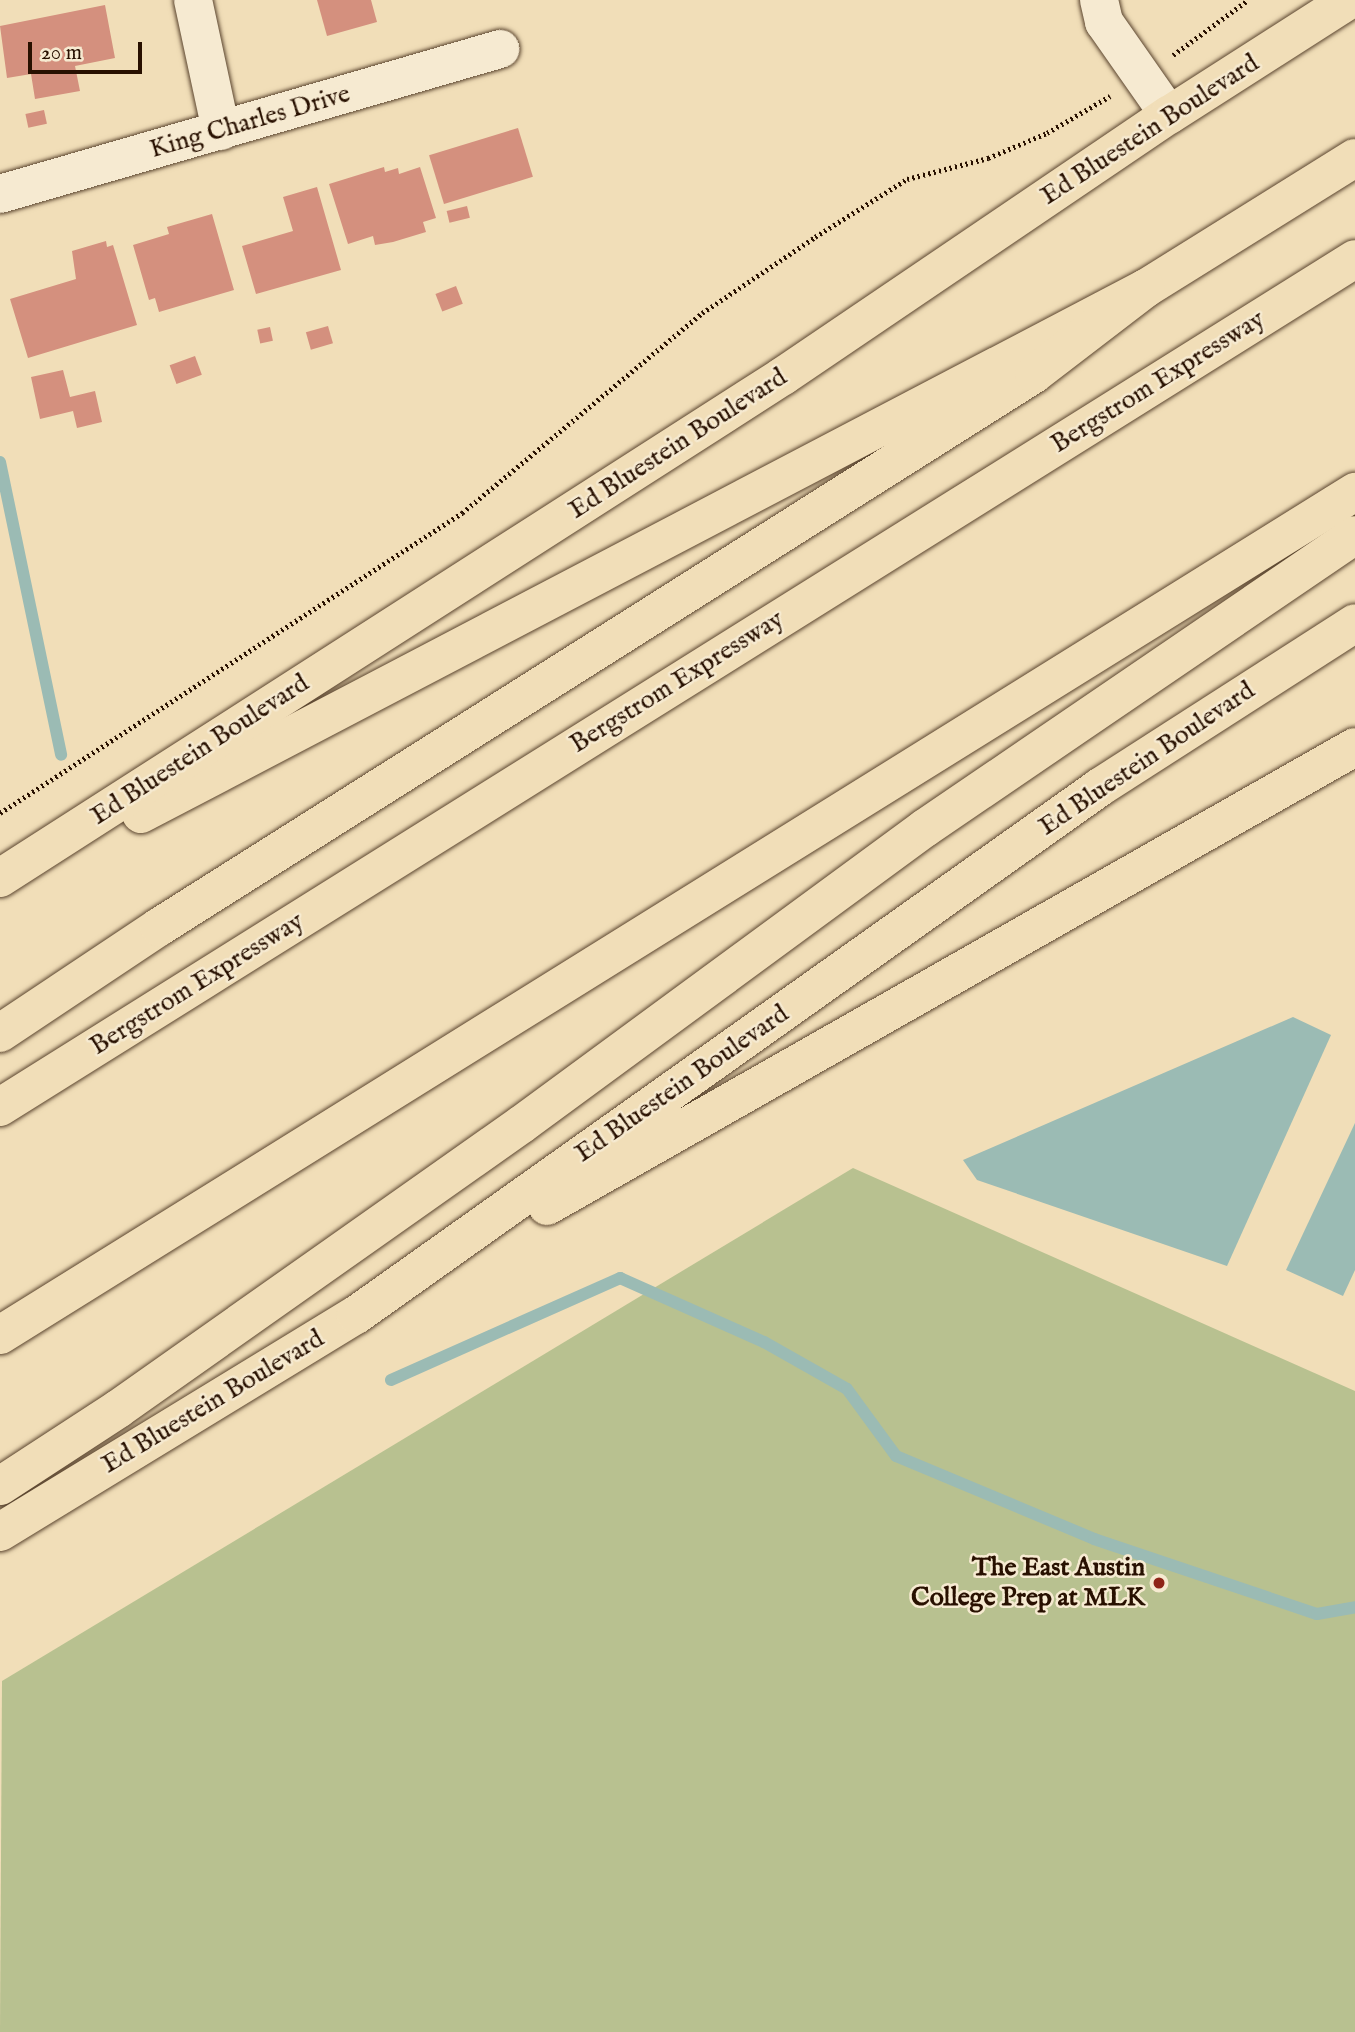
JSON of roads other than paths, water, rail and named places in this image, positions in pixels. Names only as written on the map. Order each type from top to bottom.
[{"type":"main road","name":"Ed Bluestein Boulevard","points":[[0,878],[783,376],[1169,116],[1349,0]]},
{"type":"main road","name":"Ed Bluestein Boulevard","points":[[0,887],[528,615],[1146,288],[1355,158]]},
{"type":"main road","name":"Bergstrom Expressway","points":[[0,1107],[1355,259]]},
{"type":"main road","points":[[0,1033],[159,927],[1034,374],[1146,288]]},
{"type":"main road","points":[[0,1335],[1355,492]]},
{"type":"main road","points":[[0,1486],[118,1409],[522,1124],[925,828],[1355,535]]},
{"type":"main road","name":"Ed Bluestein Boulevard","points":[[0,1532],[356,1315],[1100,787],[1355,623]]},
{"type":"main road","points":[[356,1315],[1355,747]]},
{"type":"street","points":[[193,0],[220,131]]},
{"type":"street","points":[[1099,0],[1104,22],[1169,116]]},
{"type":"street","name":"King Charles Drive","points":[[0,194],[500,49]]},
{"type":"water","points":[[1293,1017],[1331,1035],[1227,1266],[977,1180],[963,1160]]},
{"type":"water","points":[[1355,1123],[1355,1270],[1343,1296],[1286,1270]]},
{"type":"waterway","points":[[0,462],[61,755]]},
{"type":"waterway","points":[[391,1380],[620,1278],[764,1342],[847,1389],[896,1456],[1094,1539],[1317,1614],[1355,1607]]},
{"type":"place","name":"The East Austin College Prep at MLK","points":[[1159,1583]]}]
